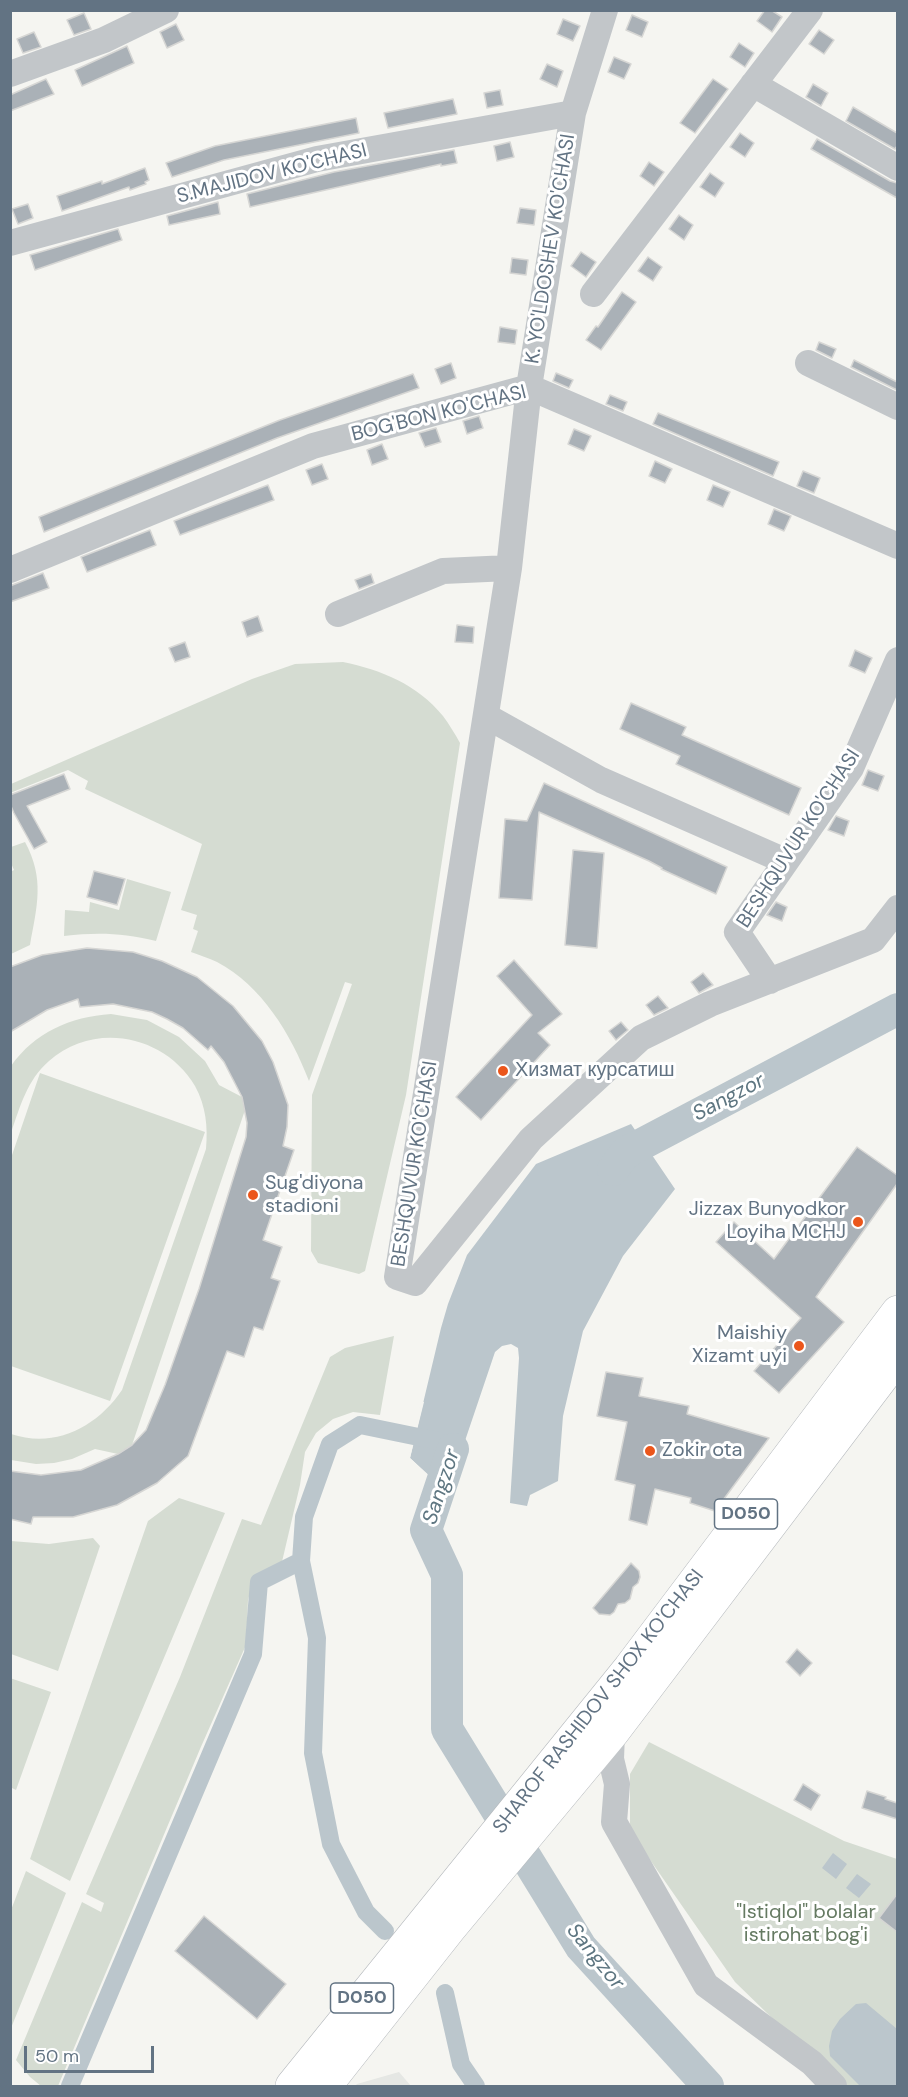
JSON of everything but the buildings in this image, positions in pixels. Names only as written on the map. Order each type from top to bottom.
[{"type":"main road","name":"SHAROF RASHIDOV SHOX KO'CHASI","points":[[811,1448],[897,1312]]},
{"type":"main road","name":"SHAROF RASHIDOV SHOX KO'CHASI","points":[[292,2086],[441,1920],[602,1724],[710,1562],[811,1448],[897,1356]]},
{"type":"main road","name":"SHAROF RASHIDOV SHOX KO'CHASI","points":[[325,2086],[441,1920]]},
{"type":"street","points":[[10,74],[104,40],[166,10]]},
{"type":"street","name":"K. YO'LDOSHEV KO'CHASI","points":[[483,741],[509,568],[529,387],[573,113],[604,10]]},
{"type":"street","points":[[593,294],[810,10]]},
{"type":"street","points":[[753,84],[897,168]]},
{"type":"street","name":"S.MAJIDOV KO'CHASI","points":[[10,243],[317,159],[573,113]]},
{"type":"street","points":[[808,363],[897,407]]},
{"type":"street","name":"BOG'BON KO'CHASI","points":[[10,570],[313,446],[529,387],[897,546]]},
{"type":"street","points":[[338,614],[443,571],[509,568]]},
{"type":"street","name":"BESHQUVUR KO'CHASI","points":[[770,981],[737,932],[784,861],[851,768],[897,660]]},
{"type":"street","points":[[486,716],[601,780],[784,861]]},
{"type":"street","name":"BESHQUVUR KO'CHASI","points":[[483,741],[397,1277],[415,1283],[531,1139],[641,1038],[710,1004],[873,940],[897,908]]},
{"type":"street","points":[[602,1724],[617,1784],[614,1822],[706,1985],[812,2064],[834,2086]]},
{"type":"shaded area","points":[[399,2072],[411,2086],[355,2086],[357,2084]]},
{"type":"green space","points":[[343,662],[384,674],[422,695],[443,716],[460,743],[406,1095],[365,1271],[359,1274],[318,1263],[311,1251],[312,1095],[352,984],[345,982],[309,1081],[284,1029],[261,998],[233,972],[217,962],[191,952],[198,931],[193,929],[197,915],[181,910],[202,844],[85,789],[88,781],[68,770],[10,793],[11,784],[252,679],[295,664]]},
{"type":"green space","points":[[25,842],[35,868],[37,905],[30,945],[11,954],[10,872],[14,870],[11,863],[11,847]]},
{"type":"green space","points":[[127,879],[171,892],[156,941],[110,934],[64,936],[65,910],[89,912],[90,902],[119,910]]},
{"type":"green space","points":[[111,1014],[147,1020],[179,1037],[205,1061],[219,1085],[242,1097],[245,1110],[132,1445],[118,1454],[95,1449],[72,1459],[54,1463],[36,1464],[11,1460],[11,1434],[43,1439],[74,1432],[100,1415],[122,1390],[206,1149],[205,1117],[202,1101],[195,1086],[182,1069],[166,1055],[147,1045],[128,1039],[107,1038],[87,1041],[67,1048],[49,1061],[41,1068],[30,1085],[11,1133],[11,1066],[21,1054],[42,1035],[55,1028],[81,1019]]},
{"type":"green space","points":[[40,1073],[205,1132],[110,1401],[11,1366],[11,1158]]},
{"type":"green space","points":[[394,1336],[380,1415],[353,1412],[333,1419],[316,1433],[305,1452],[300,1485],[281,1566],[252,1586],[248,1600],[246,1645],[58,2086],[41,2086],[16,2060],[82,1902],[101,1912],[104,1903],[86,1894],[180,1677],[242,1519],[261,1525],[330,1357],[345,1348]]},
{"type":"green space","points":[[179,1498],[225,1513],[70,1881],[30,1859],[148,1521]]},
{"type":"green space","points":[[93,1538],[100,1546],[58,1671],[11,1654],[11,1541],[49,1544]]},
{"type":"green space","points":[[10,1678],[51,1692],[16,1790],[10,1787]]},
{"type":"green space","name":"\"Istiqlol\" bolalar istirohat bog'i","points":[[649,1742],[844,1841],[897,1859],[897,2086],[842,2086],[735,1982],[630,1831],[630,1774]]},
{"type":"green space","points":[[26,1871],[66,1893],[11,2028],[11,1910]]},
{"type":"water","points":[[631,1124],[675,1189],[623,1256],[583,1331],[563,1416],[558,1481],[530,1495],[527,1506],[510,1503],[519,1358],[518,1348],[511,1344],[502,1346],[495,1352],[448,1491],[431,1488],[432,1479],[410,1458],[441,1328],[467,1255],[536,1164]]},
{"type":"water","points":[[833,1853],[847,1864],[836,1879],[822,1868]]},
{"type":"water","points":[[857,1874],[871,1884],[859,1898],[846,1888]]},
{"type":"water","points":[[866,2003],[897,2029],[897,2086],[860,2086],[830,2056],[832,2031],[840,2019],[856,2004]]},
{"type":"pier","points":[[421,1401],[424,1402],[410,1458],[433,1479],[431,1488],[451,1491],[449,1494],[429,1490],[429,1480],[408,1459]]},
{"type":"waterway","name":"Sangzor","points":[[613,1170],[625,1153],[898,1009]]},
{"type":"waterway","points":[[70,2086],[253,1654],[259,1582],[301,1561],[304,1517],[330,1444],[360,1425],[438,1441]]},
{"type":"waterway","name":"Sangzor","points":[[453,1449],[426,1530],[447,1575],[447,1729],[581,1947],[708,2086]]},
{"type":"waterway","points":[[301,1561],[317,1638],[313,1753],[331,1844],[366,1912],[385,1931]]},
{"type":"waterway","points":[[445,1993],[461,2064],[476,2086]]},
{"type":"place","name":"Хизмат курсатиш","points":[[503,1071]]},
{"type":"place","name":"Sug'diyona stadioni","points":[[253,1195]]},
{"type":"place","name":"Jizzax Bunyodkor Loyiha MCHJ","points":[[858,1222]]},
{"type":"place","name":"Maishiy Xizamt uyi","points":[[799,1346]]},
{"type":"place","name":"Zokir ota","points":[[650,1451]]}]
